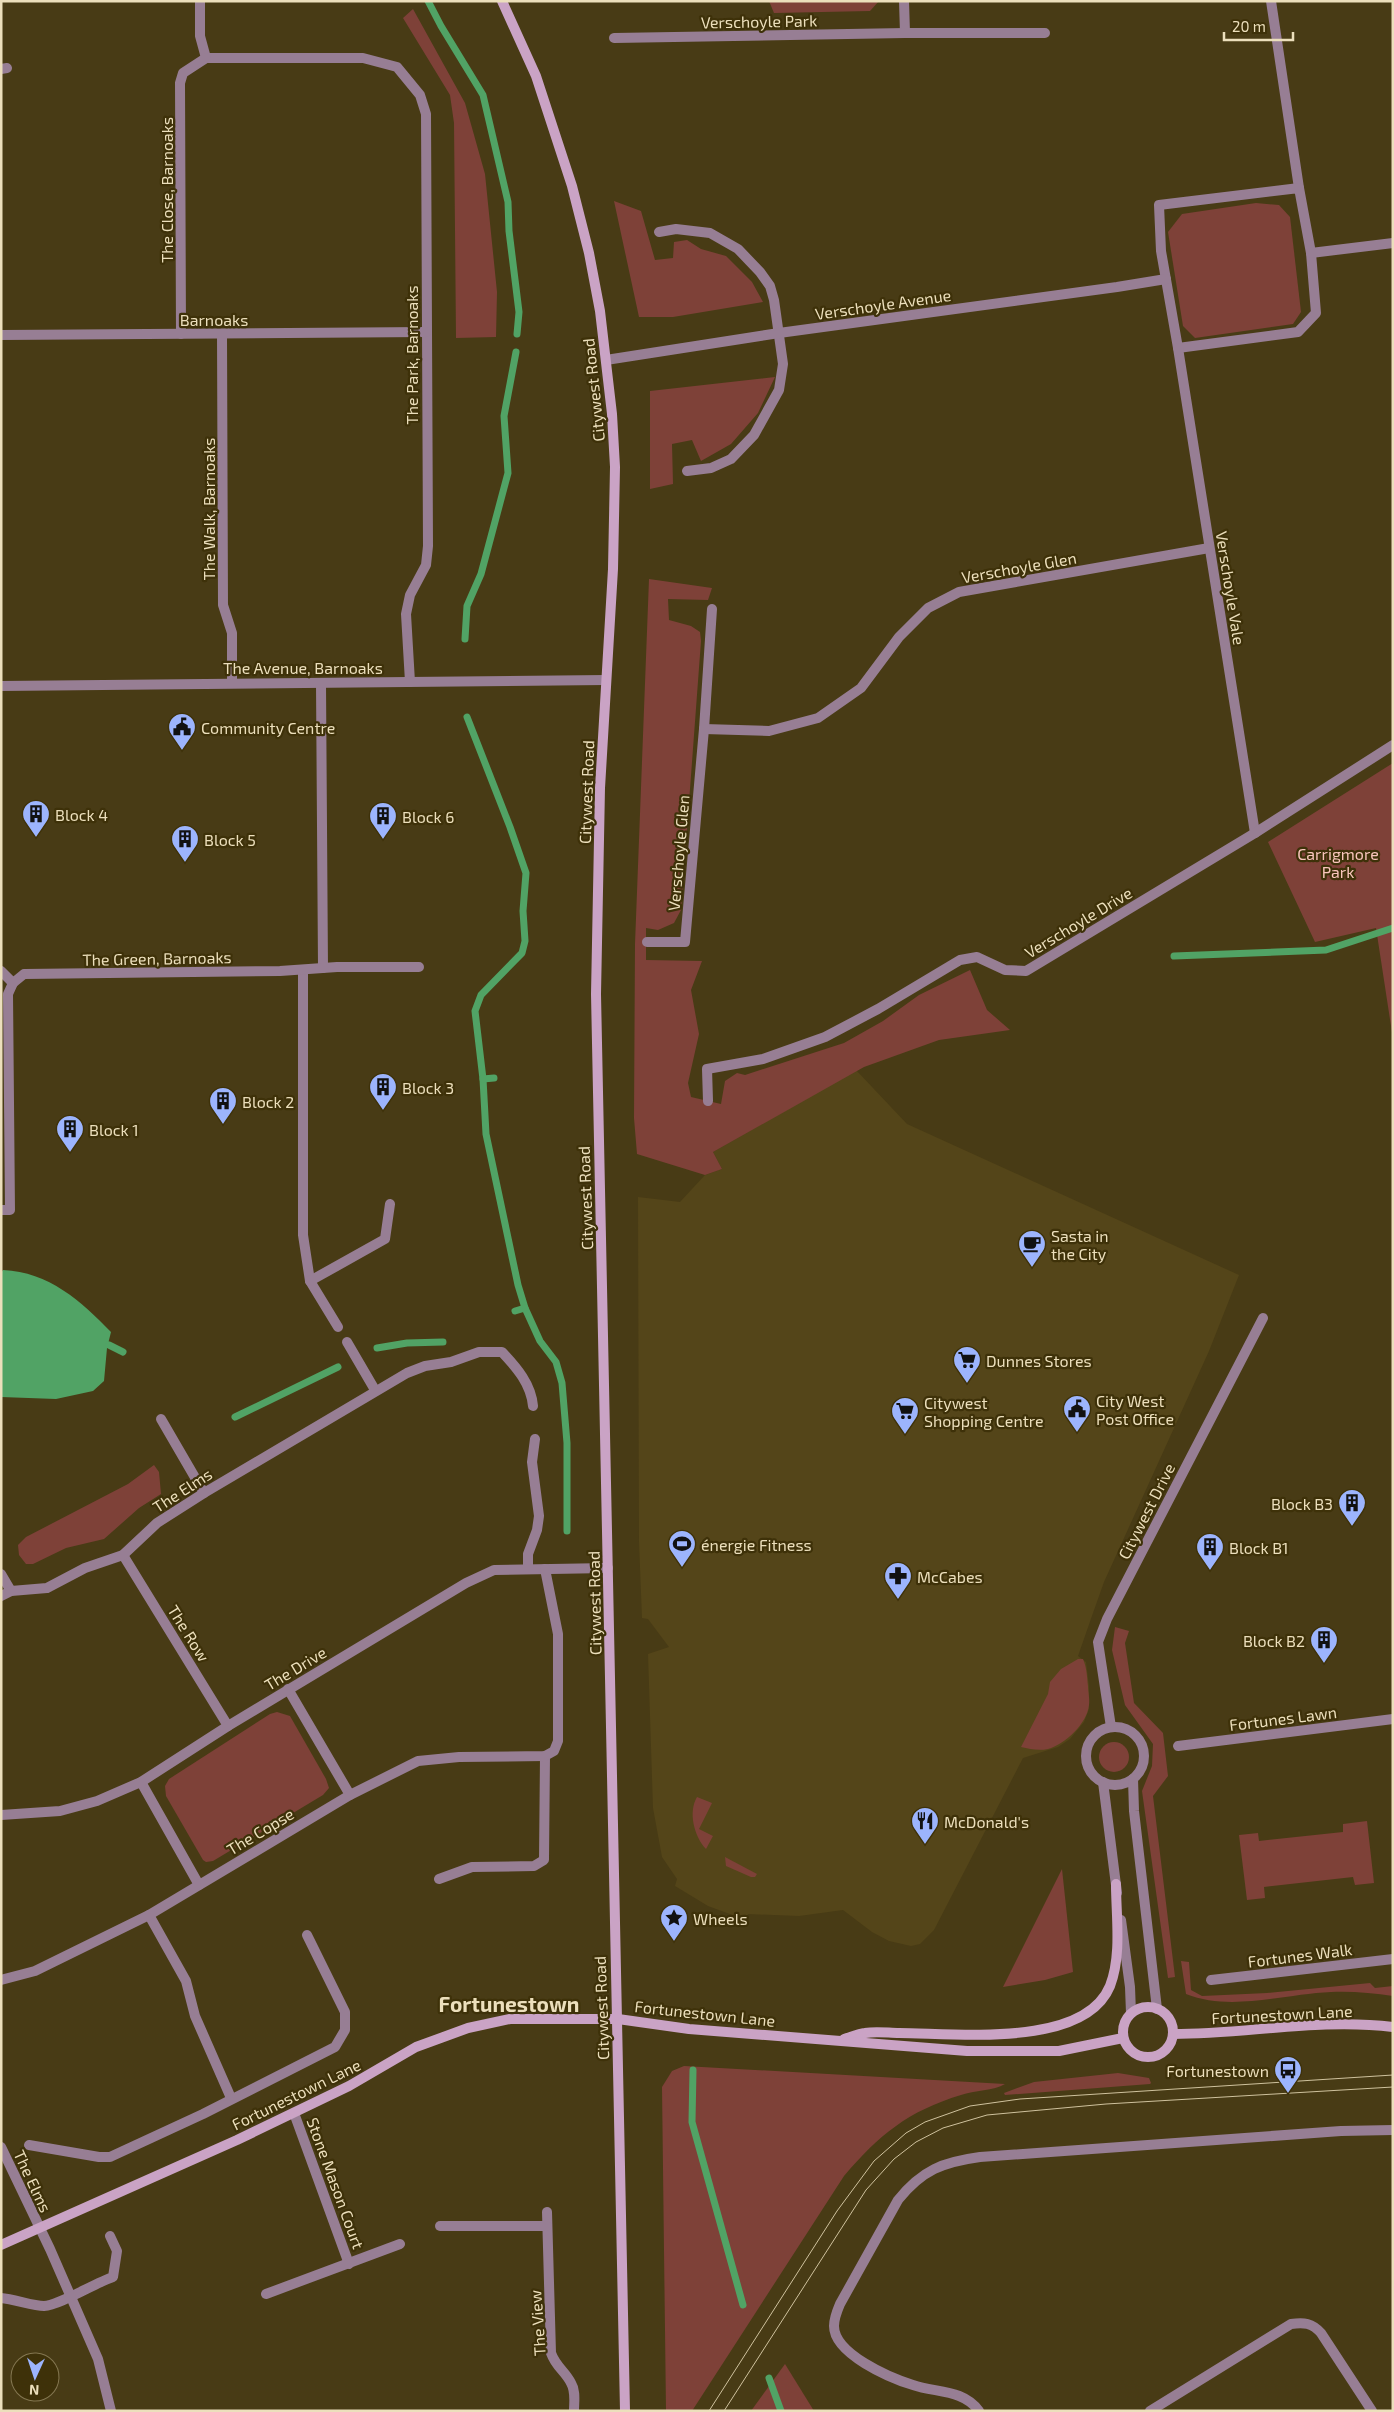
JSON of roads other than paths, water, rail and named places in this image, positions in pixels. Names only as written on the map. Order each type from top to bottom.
[{"type":"street","points":[[200,1],[200,36],[206,58]]},
{"type":"street","name":"Citywest Road","points":[[502,1],[536,76],[572,186],[589,253],[600,311],[606,360],[615,467],[613,569],[600,817],[596,994],[608,1568],[613,1925],[618,2019],[617,2094],[625,2411]]},
{"type":"street","points":[[904,1],[905,33]]},
{"type":"street","points":[[1270,1],[1311,254],[1316,313],[1298,332],[1178,348],[1161,251],[1159,205],[1299,188]]},
{"type":"street","name":"Verschoyle Park","points":[[614,38],[905,33],[1045,33]]},
{"type":"street","name":"The Park, Barnoaks","points":[[206,58],[363,58],[396,67],[420,95],[426,114],[428,546],[426,565],[410,596],[406,614],[410,682]]},
{"type":"street","name":"The Close, Barnoaks","points":[[181,334],[180,83],[183,73],[206,58]]},
{"type":"street","points":[[660,232],[676,229],[710,233],[738,250],[770,286],[783,372],[779,390],[754,435],[731,459],[711,468],[687,472]]},
{"type":"street","points":[[1311,254],[1393,243]]},
{"type":"street","name":"Verschoyle Avenue","points":[[606,360],[778,333],[1166,279]]},
{"type":"street","name":"Barnoaks","points":[[1,335],[426,332]]},
{"type":"street","name":"The Walk, Barnoaks","points":[[222,334],[223,605],[232,633],[232,683]]},
{"type":"street","name":"Verschoyle Vale","points":[[1178,348],[1255,833]]},
{"type":"street","name":"Verschoyle Glen","points":[[704,729],[769,731],[818,718],[861,688],[900,637],[928,608],[959,592],[1210,548]]},
{"type":"street","name":"Verschoyle Glen","points":[[647,942],[685,942],[704,729],[712,609]]},
{"type":"street","name":"The Avenue, Barnoaks","points":[[1,686],[606,680]]},
{"type":"street","points":[[321,684],[322,968]]},
{"type":"street","name":"Verschoyle Drive","points":[[708,1101],[707,1069],[763,1060],[825,1037],[878,1009],[960,960],[978,957],[1005,970],[1026,971],[1255,833],[1393,746]]},
{"type":"street","name":"The Green, Barnoaks","points":[[14,983],[24,974],[419,967]]},
{"type":"street","points":[[303,970],[303,1235],[310,1281],[338,1327]]},
{"type":"street","points":[[1,971],[14,983],[8,994],[10,1210],[1,1210]]},
{"type":"street","points":[[310,1281],[385,1239],[390,1204]]},
{"type":"street","name":"Citywest Drive","points":[[1111,1727],[1098,1642],[1107,1619],[1263,1318]]},
{"type":"street","points":[[347,1342],[375,1390]]},
{"type":"street","name":"The Elms","points":[[1,1596],[11,1591],[47,1588],[85,1568],[123,1555],[157,1523],[204,1493],[375,1390],[425,1366],[451,1362],[479,1352],[502,1352],[514,1364],[532,1392],[533,1406]]},
{"type":"street","points":[[160,1419],[204,1493]]},
{"type":"street","points":[[528,1569],[528,1554],[537,1530],[538,1516],[532,1462],[535,1439]]},
{"type":"street","name":"The Row","points":[[123,1555],[228,1726]]},
{"type":"street","name":"The Drive","points":[[1,1815],[60,1811],[97,1801],[141,1782],[288,1689],[466,1583],[494,1570],[608,1568]]},
{"type":"street","points":[[439,1880],[472,1867],[534,1866],[544,1860],[545,1756],[554,1751],[558,1742],[558,1634],[545,1569]]},
{"type":"street","points":[[1,1574],[11,1591]]},
{"type":"street","points":[[288,1689],[350,1795]]},
{"type":"street","name":"Fortunes Lawn","points":[[1178,1746],[1393,1719]]},
{"type":"street","points":[[1111,1727],[1130,1731],[1142,1745],[1143,1763],[1132,1779],[1118,1784],[1103,1782],[1089,1770],[1086,1752],[1094,1735],[1111,1727]]},
{"type":"street","name":"The Copse","points":[[1,1980],[35,1971],[148,1915],[350,1795],[418,1761],[459,1756],[545,1756]]},
{"type":"street","points":[[1132,1779],[1157,2009]]},
{"type":"street","points":[[141,1782],[199,1884]]},
{"type":"street","points":[[1103,1782],[1130,1987],[1131,2013],[1124,2024],[1123,2038],[1131,2052],[1146,2058],[1162,2054],[1172,2042],[1173,2034],[1169,2018],[1157,2009],[1144,2008],[1131,2013]]},
{"type":"street","points":[[838,2041],[866,2033],[1004,2034],[1033,2031],[1081,2016],[1101,2001],[1113,1975],[1116,1940],[1116,1884]]},
{"type":"street","points":[[148,1915],[186,1981],[195,2016],[231,2098]]},
{"type":"street","points":[[29,2145],[99,2158],[110,2156],[203,2114],[334,2047],[345,2030],[345,2012],[307,1935]]},
{"type":"street","name":"Fortunes Walk","points":[[1211,1980],[1393,1959]]},
{"type":"street","name":"Fortunestown Lane","points":[[1,2245],[294,2113],[349,2086],[416,2047],[468,2028],[510,2019],[618,2019],[689,2029],[958,2051],[1059,2051],[1123,2038]]},
{"type":"street","name":"Fortunestown Lane","points":[[1173,2034],[1239,2031],[1333,2023],[1393,2027]]},
{"type":"street","name":"Stone Mason Court","points":[[294,2113],[349,2264]]},
{"type":"street","points":[[979,2411],[965,2398],[912,2385],[858,2360],[846,2350],[836,2335],[834,2327],[835,2316],[840,2304],[898,2200],[910,2186],[930,2170],[958,2160],[980,2157],[1340,2131],[1393,2130]]},
{"type":"street","name":"The Elms","points":[[1,2147],[50,2249],[98,2359],[111,2411]]},
{"type":"street","name":"The View","points":[[547,2212],[551,2353],[555,2364],[571,2382],[574,2390],[574,2411]]},
{"type":"street","points":[[440,2226],[547,2226]]},
{"type":"street","points":[[1,2298],[43,2306],[113,2277],[117,2251],[110,2236]]},
{"type":"street","name":"Stone Mason Court","points":[[266,2294],[400,2244]]},
{"type":"street","points":[[1150,2411],[1291,2324],[1301,2322],[1313,2324],[1321,2332],[1372,2411]]},
{"type":"waterway","points":[[428,1],[483,95],[508,202],[509,231],[519,312],[517,334]]},
{"type":"waterway","points":[[465,639],[467,606],[481,574],[508,473],[504,416],[516,352]]},
{"type":"waterway","points":[[467,717],[526,873],[523,911],[525,941],[522,953],[481,995],[475,1011],[483,1079],[486,1134],[518,1285],[525,1308],[540,1341],[556,1362],[562,1383],[567,1443],[567,1531]]},
{"type":"waterway","points":[[1174,956],[1326,950],[1393,928]]},
{"type":"waterway","points":[[483,1079],[494,1078]]},
{"type":"waterway","points":[[515,1311],[525,1308]]},
{"type":"waterway","points":[[377,1348],[407,1343],[443,1342]]},
{"type":"waterway","points":[[109,1345],[123,1352]]},
{"type":"waterway","points":[[235,1417],[338,1367]]},
{"type":"waterway","points":[[693,2070],[692,2122],[743,2305]]},
{"type":"waterway","points":[[769,2378],[781,2411]]},
{"type":"tram line","points":[[709,2411],[837,2211],[874,2161],[906,2133],[925,2122],[970,2106],[1020,2099],[1393,2075]]},
{"type":"tram line","points":[[724,2411],[866,2190],[894,2159],[916,2142],[943,2128],[987,2115],[1106,2104],[1393,2087]]},
{"type":"place","name":"Community Centre","points":[[182,751]]},
{"type":"place","name":"Block 4","points":[[36,838]]},
{"type":"place","name":"Block 6","points":[[383,840]]},
{"type":"place","name":"Block 5","points":[[185,863]]},
{"type":"place","name":"Block 3","points":[[383,1111]]},
{"type":"place","name":"Block 2","points":[[223,1125]]},
{"type":"place","name":"Block 1","points":[[70,1153]]},
{"type":"place","name":"Sasta in the City","points":[[1032,1268]]},
{"type":"place","name":"Dunnes Stores","points":[[967,1384]]},
{"type":"place","name":"City West Post Office","points":[[1077,1433]]},
{"type":"place","name":"Citywest Shopping Centre","points":[[905,1435]]},
{"type":"place","name":"Block B3","points":[[1352,1527]]},
{"type":"place","name":"énergie Fitness","points":[[682,1568]]},
{"type":"place","name":"Block B1","points":[[1210,1571]]},
{"type":"place","name":"McCabes","points":[[898,1600]]},
{"type":"place","name":"Block B2","points":[[1324,1664]]},
{"type":"place","name":"McDonald's","points":[[925,1845]]},
{"type":"place","name":"Wheels","points":[[674,1942]]},
{"type":"place","name":"Fortunestown","points":[[1288,2094]]},
{"type":"district","name":"Fortunestown","points":[[509,2003]]},
{"type":"park label","name":"Carrigmore Park","points":[[1338,862]]}]
